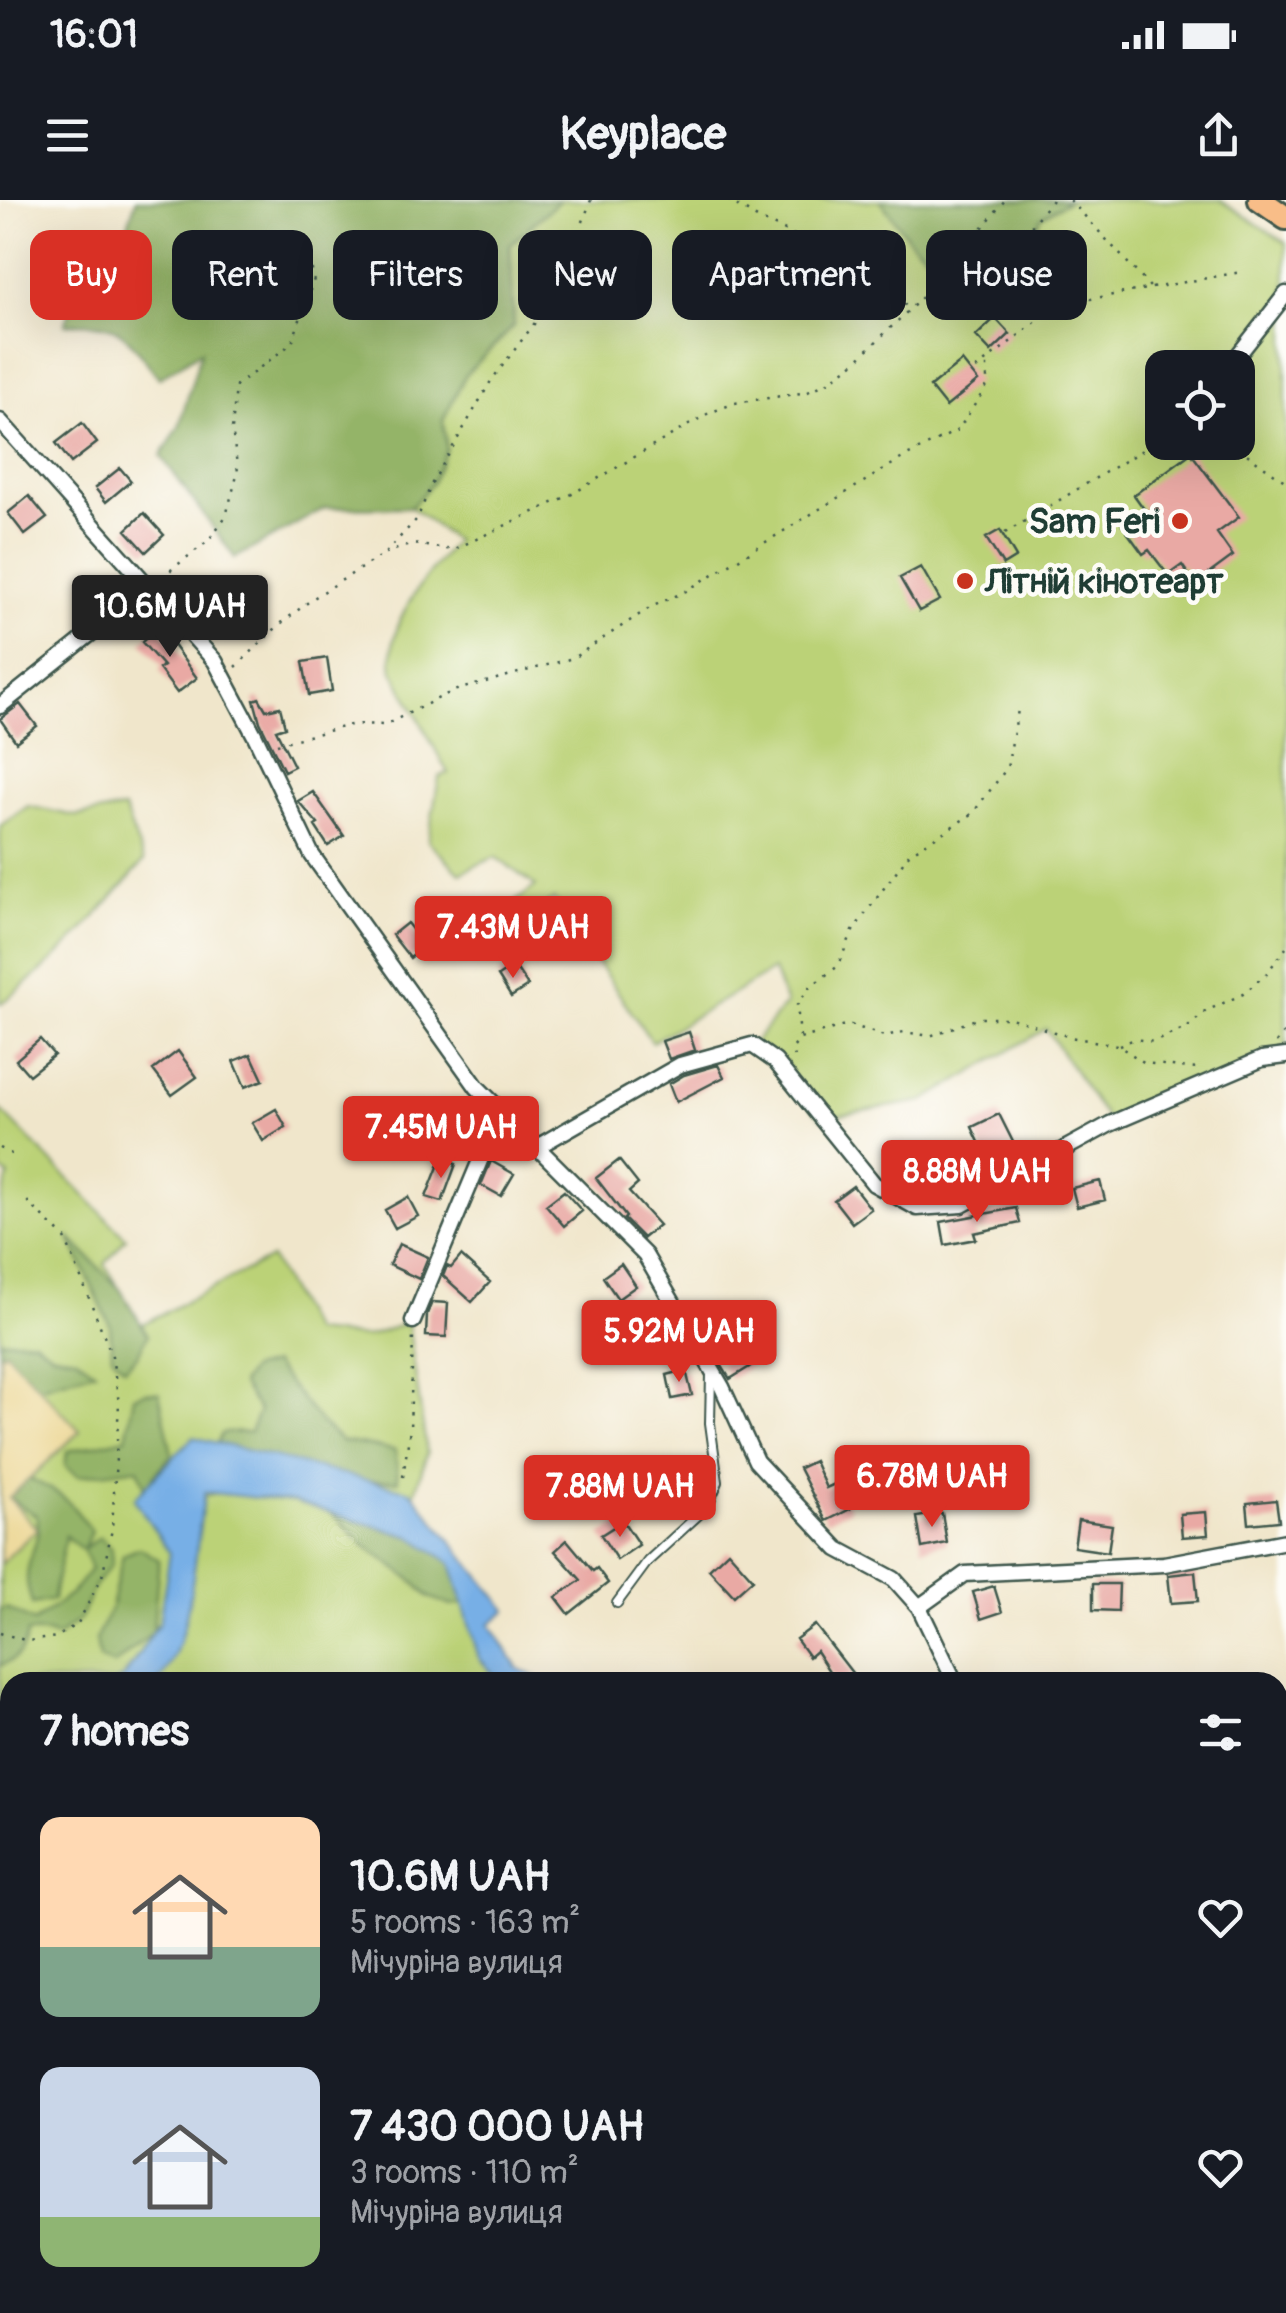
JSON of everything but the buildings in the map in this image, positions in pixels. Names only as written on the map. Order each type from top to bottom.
[{"type":"main road","points":[[1260,200],[1286,218]]},
{"type":"street","points":[[1242,350],[1286,294]]},
{"type":"street","points":[[0,421],[215,661],[312,854],[477,1086],[645,1255],[711,1369],[756,1461],[838,1549],[894,1579],[919,1607],[950,1672]]},
{"type":"street","points":[[0,706],[149,587]]},
{"type":"street","points":[[537,1147],[680,1064],[752,1045],[775,1060],[874,1184],[917,1208],[962,1205],[1110,1124],[1262,1059],[1286,1056]]},
{"type":"street","points":[[413,1321],[484,1151],[507,1119]]},
{"type":"street","points":[[919,1607],[965,1574],[1164,1564],[1286,1540]]},
{"type":"lane","points":[[616,1603],[648,1561],[707,1507],[718,1482],[710,1423],[711,1369]]},
{"type":"path","points":[[222,676],[242,663],[301,608],[385,553],[417,518],[432,483],[491,382],[556,295],[592,200]]},
{"type":"path","points":[[728,200],[757,218],[827,250],[860,260],[891,278],[908,312]]},
{"type":"path","points":[[385,553],[413,544],[453,550],[572,494],[709,413],[735,403],[808,392],[855,362],[908,312],[939,281],[1005,200]]},
{"type":"path","points":[[1032,230],[1032,224],[1052,200]]},
{"type":"path","points":[[1070,200],[1151,288]]},
{"type":"path","points":[[1087,300],[1241,272]]},
{"type":"path","points":[[149,587],[208,541],[226,516],[238,472],[232,429],[236,386],[292,342],[300,320]]},
{"type":"path","points":[[976,369],[1039,320]]},
{"type":"path","points":[[261,748],[354,724],[385,725],[453,691],[573,658],[900,459],[958,430],[987,386],[987,360]]},
{"type":"path","points":[[1005,532],[1145,448]]},
{"type":"path","points":[[1255,460],[1286,482]]},
{"type":"path","points":[[800,1039],[797,1005],[810,987],[838,967],[854,930],[888,880],[910,854],[972,814],[1007,768],[1018,710]]},
{"type":"path","points":[[1118,1046],[1134,1039],[1154,1042],[1188,1027],[1206,1011],[1243,994],[1266,974],[1286,948]]},
{"type":"path","points":[[798,1089],[793,1048],[800,1039],[848,1024],[884,1036],[904,1032],[930,1036],[979,1018],[1012,1018],[1118,1046],[1144,1063],[1226,1075]]},
{"type":"path","points":[[0,1148],[18,1157]]},
{"type":"path","points":[[0,1633],[28,1642],[57,1637],[78,1623],[102,1577],[112,1529],[119,1404],[112,1356],[65,1238],[24,1198]]},
{"type":"path","points":[[403,1477],[410,1428],[413,1321]]},
{"type":"green space","points":[[136,200],[560,200],[526,230],[518,230],[518,237],[510,244],[514,326],[466,374],[443,420],[447,449],[432,483],[411,507],[325,508],[235,558],[161,456],[179,427],[201,351],[159,378],[121,333],[100,324],[65,324],[67,320],[152,320],[152,230],[126,230]]},
{"type":"green space","points":[[560,200],[880,200],[902,230],[672,230],[672,320],[906,320],[906,235],[926,255],[926,320],[1087,320],[1087,230],[978,230],[1003,200],[1220,200],[1286,243],[1286,1056],[1110,1124],[1046,1029],[923,1101],[821,1118],[752,1045],[786,1004],[773,970],[652,1042],[554,899],[507,935],[490,920],[536,886],[495,857],[460,873],[428,841],[439,777],[448,773],[393,671],[392,653],[395,635],[410,601],[455,541],[411,507],[432,483],[443,420],[466,374],[514,326],[510,244],[518,237],[518,320],[652,320],[652,230],[526,230]]},
{"type":"green space","points":[[880,200],[1069,200],[1042,217],[1035,230],[926,230],[926,254]]},
{"type":"green space","points":[[28,806],[75,816],[124,809],[144,861],[58,955],[0,1004],[0,826]]},
{"type":"green space","points":[[0,1109],[126,1238],[105,1264],[140,1325],[271,1258],[312,1332],[365,1337],[408,1323],[427,1454],[414,1495],[192,1437],[159,1623],[127,1672],[0,1672],[0,1564],[37,1529],[6,1501],[80,1431],[0,1355],[0,1205],[9,1176],[0,1170]]},
{"type":"green space","points":[[69,1237],[120,1289],[148,1335],[125,1368],[112,1356],[110,1325]]},
{"type":"green space","points":[[0,1340],[34,1340],[51,1353],[76,1357],[95,1371],[38,1387],[9,1366],[0,1368]]},
{"type":"green space","points":[[273,1364],[321,1423],[341,1441],[395,1450],[398,1481],[361,1481],[215,1447],[222,1433],[250,1432],[259,1411],[241,1384],[251,1369]]},
{"type":"green space","points":[[159,1393],[172,1454],[145,1487],[138,1468],[79,1476],[65,1466],[67,1451],[126,1438],[134,1396]]},
{"type":"green space","points":[[29,1479],[72,1505],[91,1531],[84,1548],[100,1537],[111,1549],[112,1564],[95,1585],[80,1619],[57,1637],[27,1633],[19,1654],[0,1666],[0,1611],[6,1608],[34,1622],[71,1594],[91,1569],[83,1550],[65,1536],[53,1600],[32,1604],[27,1579],[38,1533],[37,1516],[9,1498],[18,1484]]},
{"type":"green space","points":[[216,1493],[294,1502],[331,1513],[429,1597],[465,1601],[479,1658],[492,1672],[159,1672],[188,1599],[204,1496]]},
{"type":"green space","points":[[331,1513],[412,1537],[454,1563],[463,1604],[451,1606],[429,1597]]},
{"type":"green space","points":[[140,1548],[159,1560],[153,1632],[114,1665],[99,1659],[96,1639],[111,1607],[123,1555]]},
{"type":"sand","points":[[5,1351],[80,1431],[9,1498],[37,1529],[0,1564],[0,1355]]},
{"type":"water","points":[[193,1437],[411,1491],[507,1610],[490,1624],[518,1668],[526,1672],[492,1672],[479,1658],[451,1563],[412,1537],[294,1502],[205,1492],[191,1593],[169,1666],[164,1672],[127,1672],[159,1623],[170,1553],[134,1499]]},
{"type":"place","name":"Sam Feri","points":[[1180,521]]},
{"type":"place","name":"Літній кінотеарт","points":[[965,581]]}]
